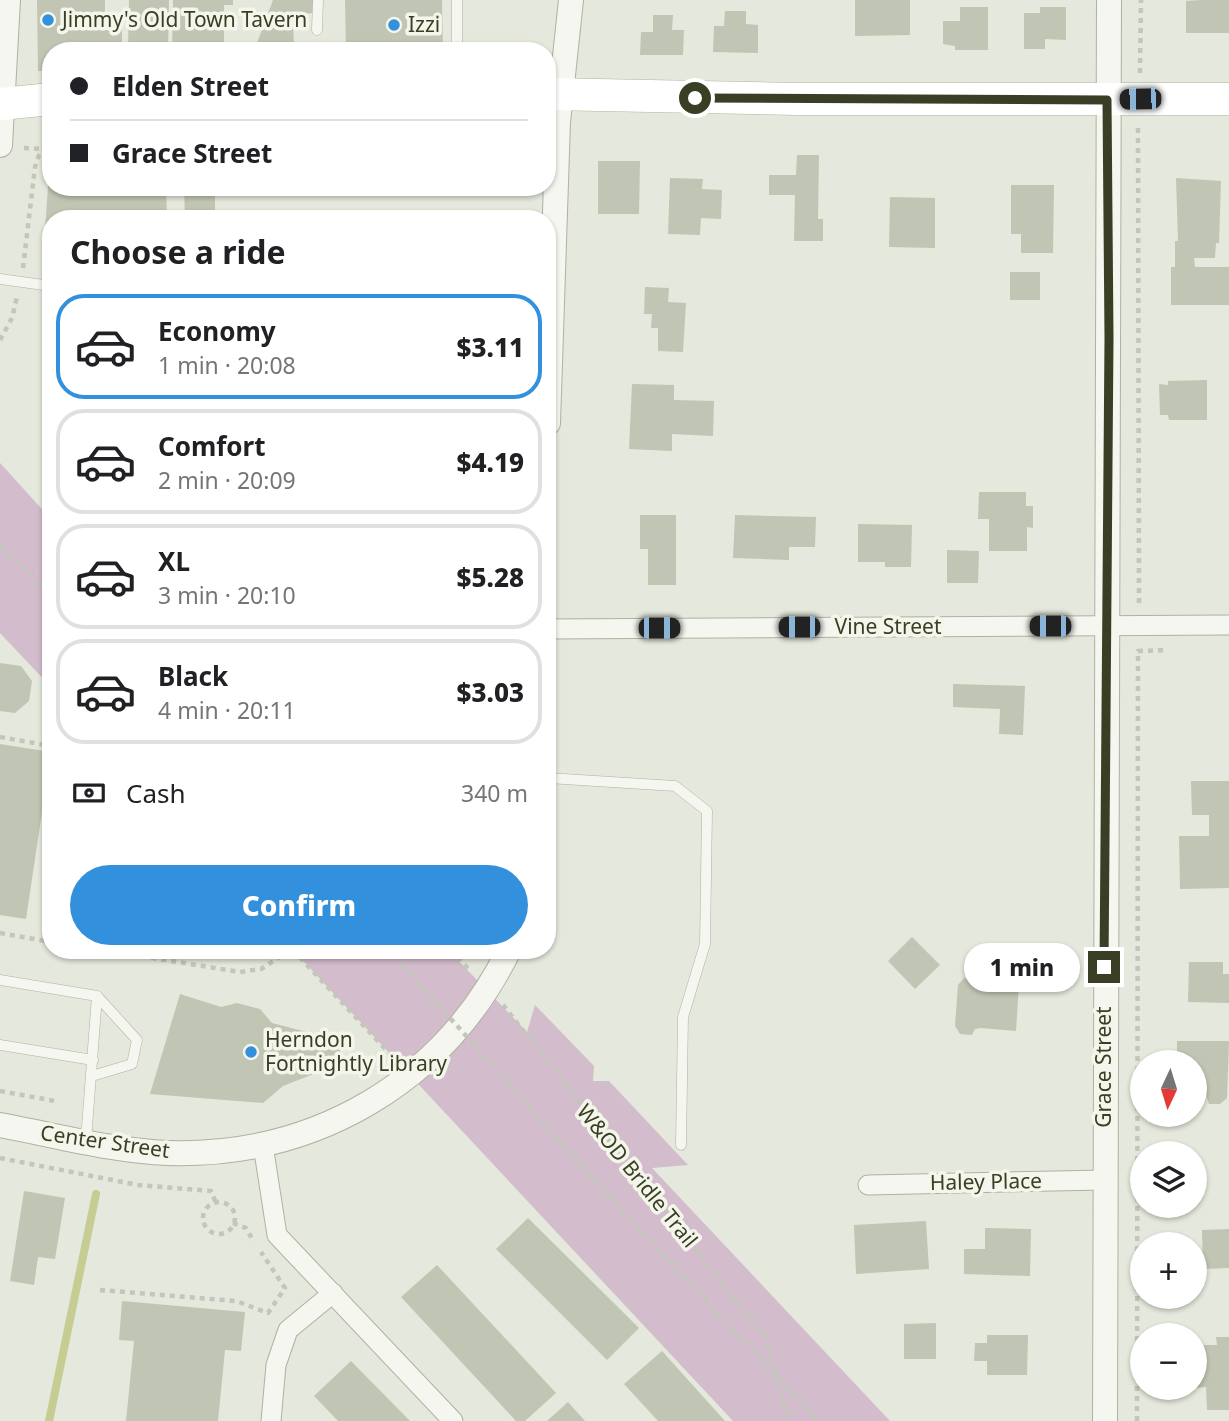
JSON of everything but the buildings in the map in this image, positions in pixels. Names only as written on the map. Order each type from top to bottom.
[{"type":"main road","points":[[556,94],[1229,99]]},
{"type":"main road","points":[[1,104],[42,100]]},
{"type":"street","points":[[0,145],[8,0]]},
{"type":"street","points":[[556,88],[571,0]]},
{"type":"street","name":"Grace Street","points":[[1105,1421],[1109,338],[1107,100],[1110,0]]},
{"type":"street","points":[[556,103],[556,182]]},
{"type":"street","name":"Vine Street","points":[[556,629],[1229,625]]},
{"type":"street","name":"Center Street","points":[[0,1125],[166,1153],[215,1152],[263,1145],[329,1123],[390,1090],[431,1058],[489,991],[505,959]]},
{"type":"street","points":[[263,1145],[277,1235],[453,1421]]},
{"type":"street","name":"Haley Place","points":[[868,1185],[1104,1180]]},
{"type":"street","points":[[274,1418],[275,1365],[288,1330],[333,1293]]},
{"type":"lane","points":[[317,30],[318,0]]},
{"type":"lane","points":[[457,0],[457,42]]},
{"type":"lane","points":[[0,279],[42,285]]},
{"type":"lane","points":[[556,779],[675,786],[707,811],[705,944],[683,1017],[681,1145]]},
{"type":"lane","points":[[0,980],[97,996],[137,1040],[132,1064],[92,1076]]},
{"type":"lane","points":[[86,1141],[97,996]]},
{"type":"lane","points":[[0,1045],[93,1060]]},
{"type":"path","points":[[1140,75],[1141,0]]},
{"type":"path","points":[[1138,128],[1139,625]]},
{"type":"path","points":[[0,340],[12,318],[20,282],[35,167],[42,152]]},
{"type":"path","points":[[0,545],[42,588]]},
{"type":"path","points":[[1137,1421],[1138,651]]},
{"type":"path","points":[[0,737],[42,744]]},
{"type":"path","points":[[0,933],[42,940]]},
{"type":"path","points":[[158,959],[240,972],[261,969],[277,959]]},
{"type":"path","points":[[300,959],[391,1055]]},
{"type":"path","points":[[396,959],[819,1421]]},
{"type":"path","name":"W&OD Bridle Trail","points":[[459,959],[512,1015],[531,1043],[765,1336],[788,1421]]},
{"type":"path","points":[[0,1091],[55,1101]]},
{"type":"path","points":[[0,1158],[138,1185],[211,1191],[216,1203]]},
{"type":"path","points":[[216,1203],[228,1205],[233,1211],[233,1223],[226,1232],[218,1234],[204,1225],[205,1209],[216,1203]]},
{"type":"path","points":[[100,1290],[236,1301],[268,1313],[285,1288],[247,1228],[233,1223]]},
{"type":"shaded area","points":[[0,463],[42,509],[42,677],[0,633]]},
{"type":"shaded area","points":[[301,959],[457,959],[527,1032],[535,1005],[594,1066],[593,1081],[609,1081],[688,1165],[652,1168],[890,1421],[733,1421]]},
{"type":"waterway","points":[[49,1421],[96,1194]]},
{"type":"place","name":"Jimmy's Old Town Tavern","points":[[48,20]]},
{"type":"place","name":"Izzi","points":[[394,25]]},
{"type":"place","name":"Herndon Fortnightly Library","points":[[251,1052]]},
{"type":"route","points":[[695,98],[1107,100],[1109,338],[1104,967]]}]
